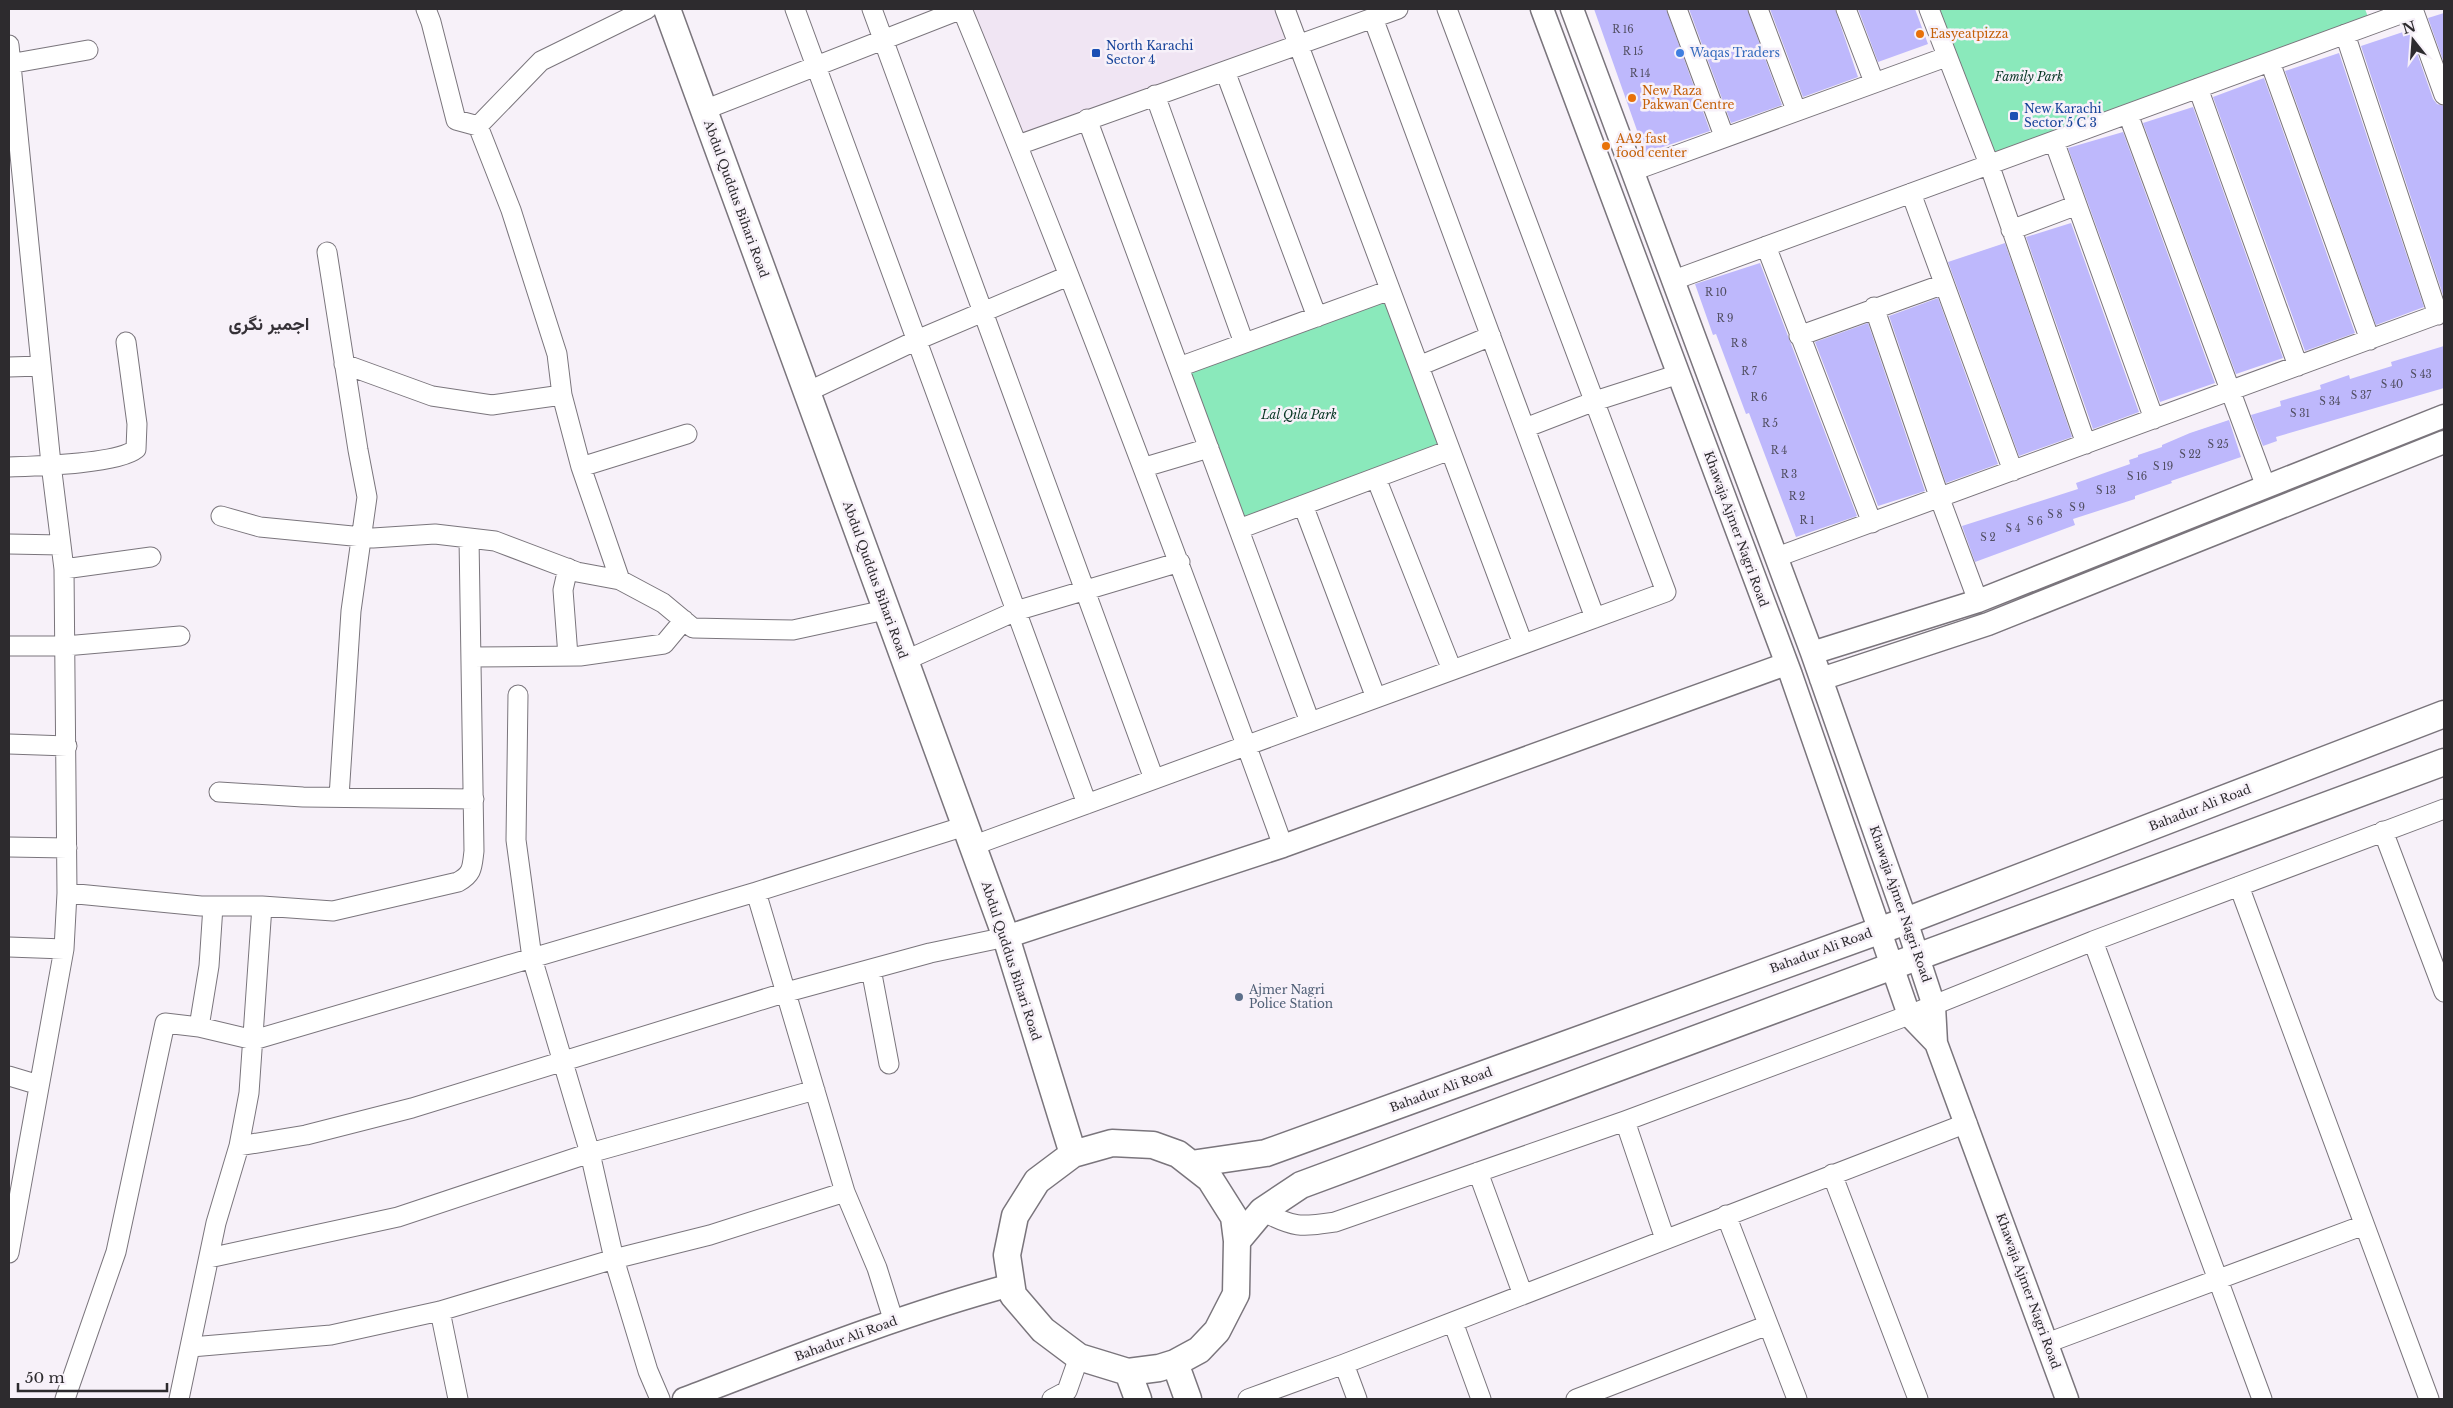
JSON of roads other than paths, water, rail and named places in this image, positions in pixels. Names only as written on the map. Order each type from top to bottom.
[{"type":"main road","name":"Abdul Quddus Bihari Road","points":[[667,9],[1006,937],[1073,1154]]},
{"type":"main road","name":"Bahadur Ali Road","points":[[1191,1164],[1266,1153],[1906,921],[2444,714]]},
{"type":"main road","points":[[1237,1241],[1262,1211],[1301,1184],[2444,762]]},
{"type":"main road","points":[[1112,1142],[1153,1145],[1178,1154],[1210,1179],[1234,1217],[1237,1241],[1236,1294],[1217,1330],[1199,1350],[1174,1363],[1158,1368],[1128,1372],[1079,1357],[1043,1330],[1013,1295],[1007,1255],[1015,1216],[1037,1181],[1073,1154],[1112,1142]]},
{"type":"main road","points":[[1174,1363],[1188,1399]]},
{"type":"main road","points":[[1128,1372],[1138,1399]]},
{"type":"street","points":[[426,9],[456,120],[478,126]]},
{"type":"street","points":[[478,126],[541,61],[647,9]]},
{"type":"street","points":[[795,9],[1087,804]]},
{"type":"street","points":[[872,9],[1154,779]]},
{"type":"street","points":[[704,110],[962,9],[1018,145],[1068,276],[1145,467],[1283,846]]},
{"type":"street","points":[[1285,9],[1523,644]]},
{"type":"street","points":[[1018,145],[1398,9]]},
{"type":"street","points":[[65,1399],[116,1252],[164,1023],[199,1027],[254,1040],[756,892],[1087,804],[1666,592],[1448,9]]},
{"type":"street","name":"Khawaja Ajmer Nagri Road","points":[[1542,9],[1786,664],[1909,1015],[1936,1042]]},
{"type":"street","name":"Khawaja Ajmer Nagri Road","points":[[1572,9],[1812,653],[1934,1006],[1936,1042],[2067,1399]]},
{"type":"street","points":[[1677,9],[1724,136]]},
{"type":"street","points":[[1758,9],[1796,110]]},
{"type":"street","points":[[1846,9],[1874,82]]},
{"type":"street","points":[[1929,9],[1989,164],[2086,444]]},
{"type":"street","points":[[1674,280],[2413,9],[2444,95]]},
{"type":"street","points":[[1373,18],[1595,618]]},
{"type":"street","points":[[1777,557],[1872,524],[2441,314],[2345,34]]},
{"type":"street","points":[[9,45],[9,64],[51,464],[64,569],[67,746],[67,893],[64,949],[39,1086],[16,1178],[9,1253]]},
{"type":"street","points":[[9,64],[88,50]]},
{"type":"street","points":[[1633,171],[1724,136],[1946,57]]},
{"type":"street","points":[[2270,62],[2370,340]]},
{"type":"street","points":[[1225,71],[1317,317]]},
{"type":"street","points":[[2198,88],[2298,366]]},
{"type":"street","points":[[1155,95],[1244,343]]},
{"type":"street","points":[[2128,114],[2266,487]]},
{"type":"street","points":[[1087,119],[1310,722]]},
{"type":"street","points":[[478,126],[511,210],[557,354],[562,395],[581,467],[620,580]]},
{"type":"street","points":[[2054,141],[2154,419]]},
{"type":"street","points":[[1912,193],[2013,471]]},
{"type":"street","points":[[2012,230],[2077,206]]},
{"type":"street","points":[[1766,246],[1872,524]]},
{"type":"street","points":[[327,252],[367,497],[351,610],[339,797]]},
{"type":"street","points":[[806,392],[917,340],[1068,276]]},
{"type":"street","points":[[1799,336],[1874,307],[1944,284]]},
{"type":"street","points":[[1179,367],[1390,290]]},
{"type":"street","points":[[1874,307],[1940,499],[1978,601]]},
{"type":"street","points":[[1419,366],[1491,336]]},
{"type":"street","points":[[9,467],[122,456],[136,449],[137,424],[126,342]]},
{"type":"street","points":[[344,364],[432,396],[492,405],[562,395]]},
{"type":"street","points":[[9,367],[41,366]]},
{"type":"street","points":[[1525,428],[1594,401],[1679,374]]},
{"type":"street","points":[[1812,653],[1978,601],[2444,416]]},
{"type":"street","points":[[581,467],[687,434]]},
{"type":"street","points":[[1821,679],[1988,624],[2444,442]]},
{"type":"street","points":[[1145,467],[1209,448]]},
{"type":"street","points":[[1239,529],[1450,450]]},
{"type":"street","points":[[1376,478],[1452,670]]},
{"type":"street","points":[[1303,505],[1376,698]]},
{"type":"street","points":[[221,516],[260,527],[372,538],[435,534],[495,541],[568,568],[620,580],[663,603],[693,628],[793,630],[885,610]]},
{"type":"street","points":[[67,893],[213,906],[262,906],[333,911],[458,882],[468,876],[472,871],[474,851],[469,538]]},
{"type":"street","points":[[9,544],[61,545]]},
{"type":"street","points":[[64,569],[151,557]]},
{"type":"street","points":[[904,661],[1016,611],[1180,562]]},
{"type":"street","points":[[568,568],[562,590],[568,656]]},
{"type":"street","points":[[471,656],[568,656],[664,644],[684,620]]},
{"type":"street","points":[[9,646],[65,646],[180,636]]},
{"type":"street","points":[[239,1146],[306,1135],[412,1108],[787,992],[871,969],[1006,937],[1283,846],[1786,664]]},
{"type":"street","points":[[518,695],[516,840],[532,958],[590,1154],[614,1260],[648,1371],[660,1399]]},
{"type":"street","points":[[9,744],[67,746]]},
{"type":"street","points":[[219,792],[339,797],[474,798]]},
{"type":"street","points":[[1262,1211],[1288,1224],[1307,1226],[1335,1222],[1625,1121],[1934,1006],[2093,941],[2444,809]]},
{"type":"street","points":[[2383,831],[2444,992]]},
{"type":"street","points":[[9,847],[67,848]]},
{"type":"street","points":[[2239,886],[2429,1399]]},
{"type":"street","points":[[756,892],[845,1192],[877,1268],[894,1322]]},
{"type":"street","points":[[199,1027],[209,966],[213,906]]},
{"type":"street","points":[[180,1399],[216,1224],[239,1146],[249,1093],[262,906]]},
{"type":"street","points":[[2093,941],[2216,1279],[2262,1399]]},
{"type":"street","points":[[9,947],[64,949]]},
{"type":"street","points":[[871,969],[889,1064]]},
{"type":"street","points":[[9,1076],[39,1086]]},
{"type":"street","points":[[209,1258],[398,1217],[590,1154],[815,1090]]},
{"type":"street","points":[[1625,1121],[1666,1239]]},
{"type":"street","points":[[1248,1399],[1344,1364],[1967,1123]]},
{"type":"street","points":[[1478,1172],[1523,1294]]},
{"type":"street","points":[[1832,1174],[1918,1399]]},
{"type":"street","points":[[191,1347],[331,1335],[440,1311],[614,1260],[710,1235],[845,1192]]},
{"type":"street","points":[[1726,1215],[1797,1399]]},
{"type":"street","points":[[2047,1343],[2364,1225]]},
{"type":"street","name":"Bahadur Ali Road","points":[[684,1399],[894,1322],[967,1297],[1011,1285]]},
{"type":"street","points":[[440,1311],[458,1399]]},
{"type":"street","points":[[1453,1322],[1481,1399]]},
{"type":"street","points":[[1576,1399],[1768,1325]]},
{"type":"street","points":[[1052,1399],[1067,1391],[1079,1357]]},
{"type":"street","points":[[1344,1364],[1357,1399]]},
{"type":"place","name":"Easyeatpizza","points":[[1920,34]]},
{"type":"place","name":"North Karachi Sector 4","points":[[1096,53]]},
{"type":"place","name":"Waqas Traders","points":[[1680,53]]},
{"type":"place","name":"New Raza Pakwan Centre","points":[[1632,98]]},
{"type":"place","name":"New Karachi Sector 5 C 3","points":[[2014,116]]},
{"type":"place","name":"AA2 fast food center","points":[[1606,146]]},
{"type":"place","name":"Ajmer Nagri Police Station","points":[[1239,997]]},
{"type":"district","name":"اجمیر نگری","points":[[269,324]]},
{"type":"park label","name":"Family Park","points":[[2029,77]]},
{"type":"park label","name":"Lal Qila Park","points":[[1299,415]]}]
